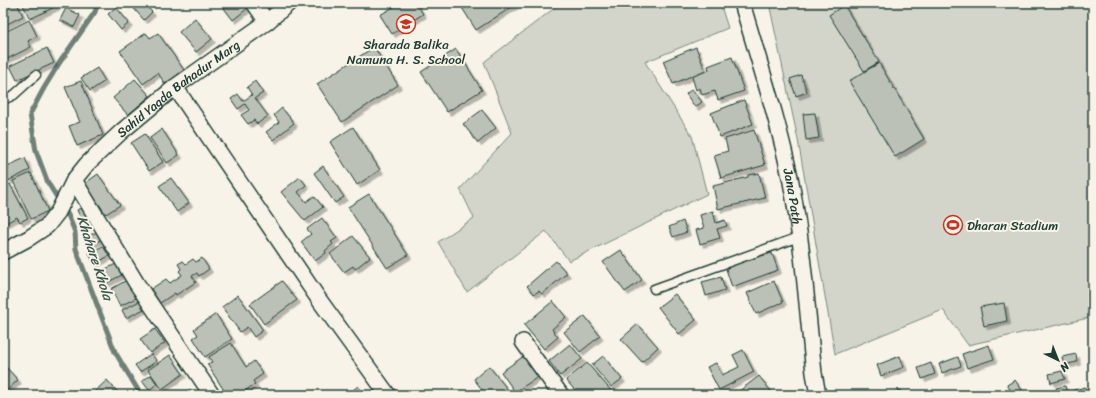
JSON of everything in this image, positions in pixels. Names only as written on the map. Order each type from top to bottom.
[{"type":"street","points":[[254,3],[267,22]]},
{"type":"street","name":"Sahid Yagda Bahadur Marg","points":[[3,252],[47,226],[58,212],[71,184],[87,164],[121,132],[175,87],[267,22],[289,3]]},
{"type":"street","name":"Jana Path","points":[[742,3],[779,129],[791,183],[818,395]]},
{"type":"street","points":[[175,87],[320,301],[388,395]]},
{"type":"street","points":[[71,184],[212,395]]},
{"type":"street","points":[[523,342],[561,395]]},
{"type":"lane","points":[[3,100],[14,95],[36,75]]},
{"type":"lane","points":[[654,289],[799,237]]},
{"type":"shaded area","points":[[561,3],[720,3],[728,28],[645,62],[692,136],[707,194],[569,261],[546,231],[467,292],[438,242],[474,218],[460,189],[512,133],[484,62]]},
{"type":"shaded area","name":"Dharan Stadium","points":[[769,3],[1093,3],[1093,317],[968,345],[943,310],[835,354],[798,140]]},
{"type":"building","points":[[3,3],[17,3],[23,16],[3,26]]},
{"type":"building","points":[[22,3],[63,3],[30,19]]},
{"type":"building","points":[[143,3],[152,12],[144,20],[130,4]]},
{"type":"building","points":[[220,3],[243,3],[248,8],[233,20]]},
{"type":"building","points":[[400,3],[416,3],[423,14],[392,34],[380,15]]},
{"type":"building","points":[[459,3],[518,3],[476,30]]},
{"type":"building","points":[[844,5],[879,62],[864,71],[829,15]]},
{"type":"building","points":[[116,7],[129,23],[121,30],[108,14]]},
{"type":"building","points":[[66,8],[80,15],[74,27],[60,20]]},
{"type":"building","points":[[195,18],[212,39],[196,52],[179,32]]},
{"type":"building","points":[[29,20],[37,36],[28,41],[31,47],[3,61],[3,33]]},
{"type":"building","points":[[146,33],[150,38],[158,33],[184,70],[165,84],[158,73],[143,84],[120,51]]},
{"type":"building","points":[[374,47],[398,85],[342,122],[317,84]]},
{"type":"building","points":[[696,47],[705,70],[673,84],[663,61]]},
{"type":"building","points":[[47,48],[54,63],[17,80],[10,66]]},
{"type":"building","points":[[456,49],[482,90],[447,112],[421,72]]},
{"type":"building","points":[[732,57],[744,91],[718,100],[715,91],[702,95],[700,88],[696,90],[692,77],[709,70],[708,66]]},
{"type":"building","points":[[879,63],[924,139],[895,157],[849,81]]},
{"type":"building","points":[[97,68],[105,81],[90,91],[81,78]]},
{"type":"building","points":[[801,75],[807,92],[796,96],[790,79]]},
{"type":"building","points":[[135,79],[150,96],[128,115],[113,98]]},
{"type":"building","points":[[81,81],[103,135],[77,146],[69,126],[80,122],[65,87]]},
{"type":"building","points":[[255,81],[263,93],[255,98],[268,116],[257,124],[254,120],[248,124],[241,115],[249,110],[245,104],[238,109],[231,99],[238,94],[243,101],[252,95],[247,87]]},
{"type":"building","points":[[3,83],[8,93],[3,96]]},
{"type":"building","points":[[692,89],[702,102],[695,107],[686,94]]},
{"type":"building","points":[[744,100],[753,124],[720,137],[711,113]]},
{"type":"building","points":[[282,108],[294,123],[273,140],[266,132],[279,122],[274,115]]},
{"type":"building","points":[[482,110],[496,128],[478,143],[463,124]]},
{"type":"building","points":[[815,113],[819,138],[806,140],[803,114]]},
{"type":"building","points":[[353,127],[380,170],[357,185],[330,142]]},
{"type":"building","points":[[162,129],[179,155],[167,163],[150,138]]},
{"type":"building","points":[[754,130],[765,165],[721,178],[714,155],[728,151],[725,139]]},
{"type":"building","points":[[145,134],[163,162],[149,171],[131,143]]},
{"type":"building","points":[[25,158],[30,170],[8,181],[3,168]]},
{"type":"building","points":[[323,166],[344,197],[335,203],[314,173]]},
{"type":"building","points":[[31,173],[48,211],[31,219],[13,181]]},
{"type":"building","points":[[759,173],[765,198],[718,209],[713,186]]},
{"type":"building","points":[[98,174],[120,205],[106,214],[84,184]]},
{"type":"building","points":[[300,177],[306,185],[298,192],[306,202],[314,196],[323,207],[305,221],[281,192]]},
{"type":"building","points":[[171,178],[189,203],[177,212],[159,186]]},
{"type":"building","points":[[10,184],[28,218],[20,222],[17,217],[6,223],[3,218],[3,188]]},
{"type":"building","points":[[369,194],[408,255],[387,268],[348,207]]},
{"type":"building","points":[[84,206],[90,217],[82,221],[77,210]]},
{"type":"building","points":[[713,211],[716,223],[725,220],[727,226],[717,229],[720,238],[700,244],[696,230],[704,228],[700,215]]},
{"type":"building","points":[[322,218],[337,238],[331,242],[333,244],[325,251],[326,253],[315,261],[301,242],[311,234],[307,229]]},
{"type":"building","points":[[683,221],[687,232],[673,237],[669,227]]},
{"type":"building","points":[[97,232],[101,240],[89,245],[85,237]]},
{"type":"building","points":[[353,236],[370,257],[355,269],[353,266],[344,272],[330,254]]},
{"type":"building","points":[[103,246],[109,256],[94,264],[89,253]]},
{"type":"building","points":[[621,250],[642,280],[625,292],[603,262]]},
{"type":"building","points":[[772,253],[778,270],[732,287],[725,266]]},
{"type":"building","points":[[202,258],[209,269],[199,276],[197,273],[192,276],[196,282],[160,303],[151,289],[166,279],[170,283],[182,275],[179,271],[181,269],[178,264],[183,261],[186,264],[193,259],[196,262]]},
{"type":"building","points":[[556,261],[567,273],[542,294],[539,291],[534,294],[527,286]]},
{"type":"building","points":[[116,264],[122,275],[104,284],[99,272]]},
{"type":"building","points":[[721,277],[725,290],[706,296],[702,282]]},
{"type":"building","points":[[127,280],[136,298],[120,306],[111,289]]},
{"type":"building","points":[[282,281],[297,300],[264,324],[250,304]]},
{"type":"building","points":[[774,281],[783,302],[756,314],[747,293]]},
{"type":"building","points":[[675,294],[696,320],[679,334],[658,307]]},
{"type":"building","points":[[238,295],[263,330],[254,337],[247,327],[240,332],[222,307]]},
{"type":"building","points":[[140,301],[144,309],[126,318],[122,310]]},
{"type":"building","points":[[553,301],[566,317],[552,329],[558,337],[544,349],[524,325]]},
{"type":"building","points":[[1004,303],[1007,321],[984,326],[980,307]]},
{"type":"building","points":[[216,314],[232,339],[205,357],[193,338],[198,335],[194,329]]},
{"type":"building","points":[[585,316],[600,336],[580,352],[564,332]]},
{"type":"building","points":[[638,324],[658,347],[642,362],[621,339]]},
{"type":"building","points":[[155,329],[165,343],[150,353],[140,339]]},
{"type":"building","points":[[231,343],[246,367],[254,361],[263,374],[253,381],[255,384],[239,395],[227,395],[207,364],[212,362],[209,357]]},
{"type":"building","points":[[570,344],[582,359],[560,376],[549,361]]},
{"type":"building","points":[[989,345],[994,359],[967,368],[962,354]]},
{"type":"building","points":[[743,350],[754,372],[719,390],[707,367],[716,363],[722,375],[739,367],[733,355]]},
{"type":"building","points":[[151,354],[157,361],[140,372],[135,365]]},
{"type":"building","points":[[1076,354],[1077,362],[1064,365],[1062,357]]},
{"type":"building","points":[[170,355],[183,374],[162,389],[148,370]]},
{"type":"building","points":[[524,356],[538,377],[515,392],[501,372]]},
{"type":"building","points":[[603,356],[622,379],[611,387],[592,365]]},
{"type":"building","points":[[900,356],[904,367],[881,376],[877,365]]},
{"type":"building","points":[[958,357],[961,366],[942,373],[939,364]]},
{"type":"building","points":[[587,363],[615,395],[579,395],[566,380]]},
{"type":"building","points":[[931,363],[935,374],[922,379],[918,368]]},
{"type":"building","points":[[3,364],[18,380],[3,394]]},
{"type":"building","points":[[489,366],[508,390],[502,395],[486,395],[474,379]]},
{"type":"building","points":[[1062,371],[1065,379],[1051,383],[1049,374]]},
{"type":"building","points":[[151,375],[157,384],[149,390],[142,381]]},
{"type":"building","points":[[759,376],[774,395],[734,395]]},
{"type":"building","points":[[107,380],[120,395],[91,395]]},
{"type":"building","points":[[1015,380],[1024,393],[1021,395],[1014,395],[1007,385]]},
{"type":"building","points":[[358,386],[365,395],[347,395]]},
{"type":"building","points":[[1065,386],[1067,392],[1085,387],[1087,395],[1058,395],[1056,388]]},
{"type":"building","points":[[190,389],[193,395],[181,395]]},
{"type":"building","points":[[900,390],[902,395],[884,395]]},
{"type":"waterway","name":"Khahare Khola","points":[[98,3],[95,12],[60,62],[30,114],[36,151],[48,183],[68,215],[75,232],[76,249],[115,352],[141,395]]},
{"type":"place","name":"Sharada Balika Namuna H. S. School","points":[[406,24]]},
{"type":"place","name":"Dharan Stadium","points":[[953,225]]}]
